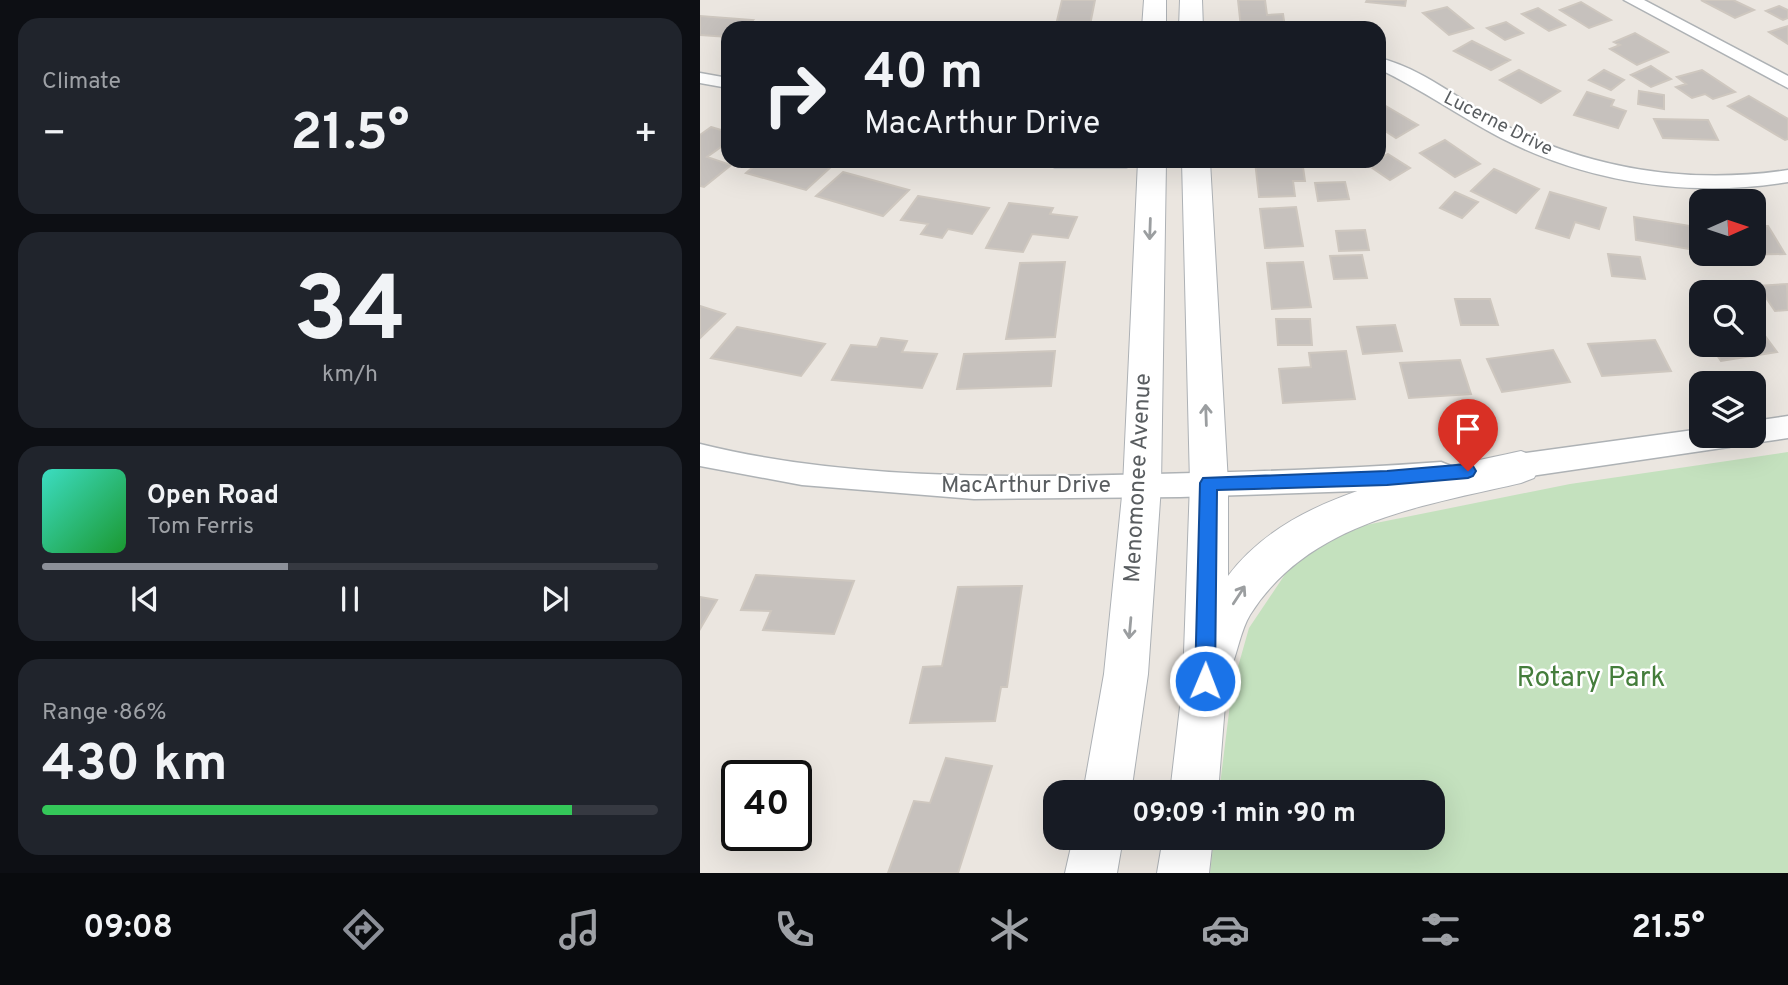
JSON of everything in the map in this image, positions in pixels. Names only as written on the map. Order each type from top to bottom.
[{"type":"street","points":[[1154,0],[1154,21]]},
{"type":"street","points":[[1191,0],[1191,21]]},
{"type":"street","points":[[1632,0],[1788,83]]},
{"type":"street","name":"Lucerne Drive","points":[[1386,66],[1529,144],[1582,162],[1623,173],[1694,182],[1733,183],[1788,176]]},
{"type":"street","points":[[700,78],[721,82]]},
{"type":"street","name":"Menomonee Avenue","points":[[1109,780],[1126,674],[1142,486],[1152,168]]},
{"type":"street","points":[[1195,780],[1205,681],[1209,483],[1196,168]]},
{"type":"street","points":[[1766,430],[1788,427]]},
{"type":"street","name":"MacArthur Drive","points":[[700,455],[799,473],[900,485],[1032,489],[1387,478],[1521,467],[1689,442]]},
{"type":"street","points":[[1205,681],[1231,607],[1248,580],[1294,539],[1334,516],[1372,503],[1521,467]]},
{"type":"street","points":[[1091,873],[1096,850]]},
{"type":"street","points":[[1183,873],[1186,850]]},
{"type":"green space","name":"Rotary Park","points":[[1788,452],[1788,873],[1210,873],[1213,850],[1445,850],[1445,780],[1221,780],[1232,688],[1249,628],[1296,558],[1356,527],[1570,484]]},
{"type":"building","points":[[1062,0],[1095,0],[1091,21],[1057,21]]},
{"type":"building","points":[[1238,0],[1265,0],[1267,15],[1283,14],[1284,21],[1240,21]]},
{"type":"building","points":[[1406,0],[1405,6],[1366,2]]},
{"type":"building","points":[[1701,0],[1733,0],[1754,10],[1735,18]]},
{"type":"building","points":[[1581,2],[1611,20],[1589,28],[1560,10]]},
{"type":"building","points":[[1779,6],[1788,10],[1788,18],[1783,20],[1766,11]]},
{"type":"building","points":[[1447,7],[1473,28],[1449,35],[1423,13]]},
{"type":"building","points":[[1538,8],[1565,25],[1549,31],[1522,14]]},
{"type":"building","points":[[700,16],[753,20],[721,21],[721,36],[700,35]]},
{"type":"building","points":[[1506,22],[1523,33],[1505,40],[1487,28]]},
{"type":"building","points":[[1788,26],[1788,44],[1769,32]]},
{"type":"building","points":[[1635,33],[1668,52],[1637,65],[1610,49],[1620,45],[1614,42]]},
{"type":"building","points":[[1472,41],[1510,60],[1491,70],[1454,51]]},
{"type":"building","points":[[1651,66],[1671,79],[1651,87],[1631,75]]},
{"type":"building","points":[[1519,70],[1560,91],[1541,103],[1500,80]]},
{"type":"building","points":[[1604,70],[1624,80],[1611,90],[1589,80]]},
{"type":"building","points":[[1702,70],[1735,92],[1713,99],[1705,94],[1692,98],[1676,87],[1686,84],[1677,77]]},
{"type":"building","points":[[1639,91],[1664,95],[1664,109],[1638,104]]},
{"type":"building","points":[[1587,92],[1614,100],[1611,106],[1626,111],[1618,128],[1574,115]]},
{"type":"building","points":[[1749,96],[1788,119],[1788,139],[1785,140],[1728,106]]},
{"type":"building","points":[[1386,106],[1418,125],[1396,138],[1386,132]]},
{"type":"building","points":[[1654,119],[1708,120],[1718,140],[1663,138]]},
{"type":"building","points":[[711,127],[721,130],[721,147],[707,157],[721,162],[721,168],[727,168],[704,187],[700,186],[700,135]]},
{"type":"building","points":[[1445,140],[1480,164],[1455,177],[1420,153]]},
{"type":"building","points":[[1386,155],[1410,168],[1390,180],[1372,168],[1386,168]]},
{"type":"building","points":[[752,168],[830,168],[806,190],[746,173]]},
{"type":"building","points":[[1256,168],[1303,168],[1305,181],[1293,181],[1295,196],[1259,197]]},
{"type":"building","points":[[1494,169],[1539,189],[1516,213],[1471,191]]},
{"type":"building","points":[[843,172],[909,190],[883,216],[816,196]]},
{"type":"building","points":[[1345,182],[1349,199],[1318,201],[1315,183]]},
{"type":"building","points":[[1455,192],[1478,202],[1462,218],[1440,208]]},
{"type":"building","points":[[1550,192],[1606,208],[1599,229],[1575,222],[1569,238],[1536,228]]},
{"type":"building","points":[[918,196],[989,208],[972,234],[948,229],[942,238],[921,234],[928,224],[901,220]]},
{"type":"building","points":[[1009,203],[1053,208],[1050,214],[1077,217],[1068,238],[1032,234],[1023,252],[986,248]]},
{"type":"building","points":[[1296,207],[1303,246],[1265,248],[1260,209]]},
{"type":"building","points":[[1634,217],[1689,226],[1689,249],[1636,240]]},
{"type":"building","points":[[1766,226],[1768,226],[1785,254],[1766,254]]},
{"type":"building","points":[[1365,230],[1369,250],[1339,251],[1336,231]]},
{"type":"building","points":[[1608,254],[1640,257],[1645,279],[1612,276]]},
{"type":"building","points":[[1362,255],[1367,278],[1334,279],[1330,256]]},
{"type":"building","points":[[1065,262],[1055,337],[1006,339],[1020,263]]},
{"type":"building","points":[[1303,262],[1311,307],[1272,309],[1267,263]]},
{"type":"building","points":[[1787,284],[1788,310],[1775,311],[1766,298],[1766,285]]},
{"type":"building","points":[[1455,299],[1490,299],[1498,325],[1461,325]]},
{"type":"building","points":[[700,306],[725,314],[700,338]]},
{"type":"building","points":[[1276,319],[1310,319],[1312,345],[1278,345]]},
{"type":"building","points":[[1395,325],[1402,351],[1363,354],[1357,327]]},
{"type":"building","points":[[737,327],[825,344],[801,376],[711,358]]},
{"type":"building","points":[[1766,337],[1777,352],[1766,354]]},
{"type":"building","points":[[881,338],[907,341],[902,352],[937,354],[922,388],[832,380],[851,345],[877,347]]},
{"type":"building","points":[[1655,340],[1671,371],[1602,376],[1588,344]]},
{"type":"building","points":[[1553,350],[1570,382],[1502,392],[1487,359]]},
{"type":"building","points":[[1055,351],[1051,386],[957,389],[964,354]]},
{"type":"building","points":[[1346,351],[1355,399],[1283,403],[1279,369],[1311,367],[1309,353]]},
{"type":"building","points":[[1718,357],[1746,357],[1721,361]]},
{"type":"building","points":[[1460,360],[1471,394],[1409,398],[1400,363]]},
{"type":"building","points":[[756,575],[854,581],[834,634],[763,630],[771,611],[741,610]]},
{"type":"building","points":[[1022,586],[1007,687],[1001,687],[995,721],[910,723],[923,667],[942,666],[958,587]]},
{"type":"building","points":[[700,597],[717,600],[700,629]]},
{"type":"building","points":[[946,758],[992,766],[958,873],[888,873],[914,801],[930,803]]},
{"type":"route","points":[[1205,681],[1209,483],[1387,478],[1468,471]]}]
